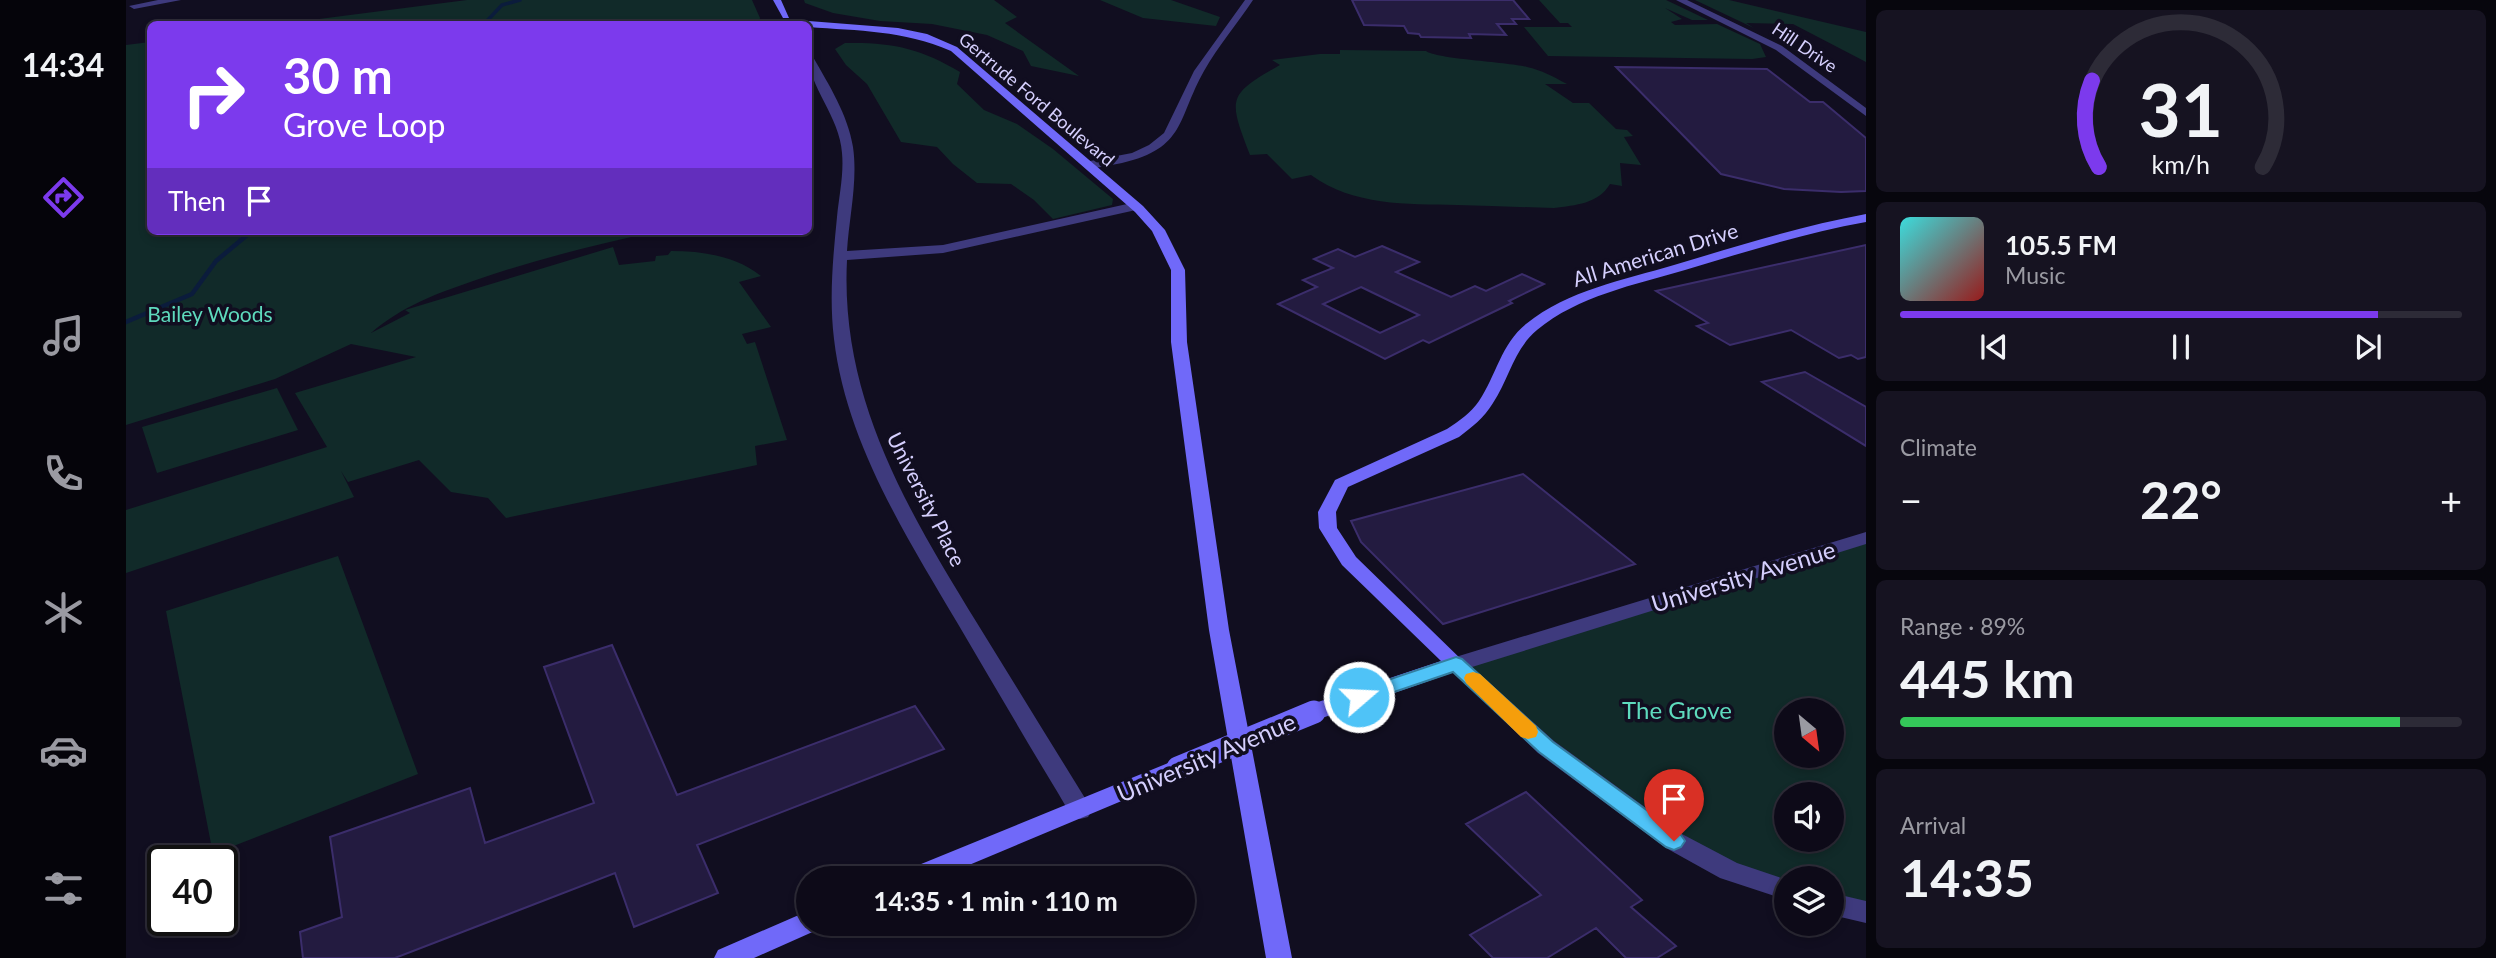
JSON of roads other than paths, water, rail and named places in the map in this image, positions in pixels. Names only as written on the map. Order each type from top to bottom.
[{"type":"street","points":[[134,6],[177,0]]},
{"type":"street","points":[[777,0],[782,21]]},
{"type":"street","points":[[1089,165],[1133,156],[1151,150],[1163,141],[1175,127],[1186,95],[1200,70],[1249,0]]},
{"type":"street","name":"Hill Drive","points":[[1680,0],[1779,48],[1866,113]]},
{"type":"street","name":"Gertrude Ford Boulevard","points":[[812,31],[832,28],[898,31],[924,36],[954,49],[1136,206],[1158,230],[1178,270],[1180,342],[1219,630],[1279,958]]},
{"type":"street","name":"University Place","points":[[812,65],[839,120],[847,145],[848,170],[840,256],[840,310],[844,354],[859,409],[882,469],[922,548],[1080,810]]},
{"type":"street","points":[[840,256],[943,249],[1136,206]]},
{"type":"street","name":"All American Drive","points":[[1456,664],[1349,561],[1328,528],[1327,512],[1342,484],[1458,430],[1478,413],[1506,356],[1529,329],[1575,299],[1792,235],[1866,218]]},
{"type":"street","name":"University Avenue","points":[[942,866],[1314,712],[1456,664],[1866,538]]},
{"type":"street","points":[[1456,664],[1546,747],[1674,841],[1729,871],[1774,886]]},
{"type":"street","points":[[1844,907],[1866,912]]},
{"type":"street","points":[[727,958],[796,927]]},
{"type":"waterway","points":[[487,21],[502,5],[520,0]]},
{"type":"waterway","points":[[126,322],[192,294],[216,261],[247,235]]},
{"type":"park label","name":"Bailey Woods","points":[[210,313]]},
{"type":"park label","name":"The Grove","points":[[1677,709]]}]
